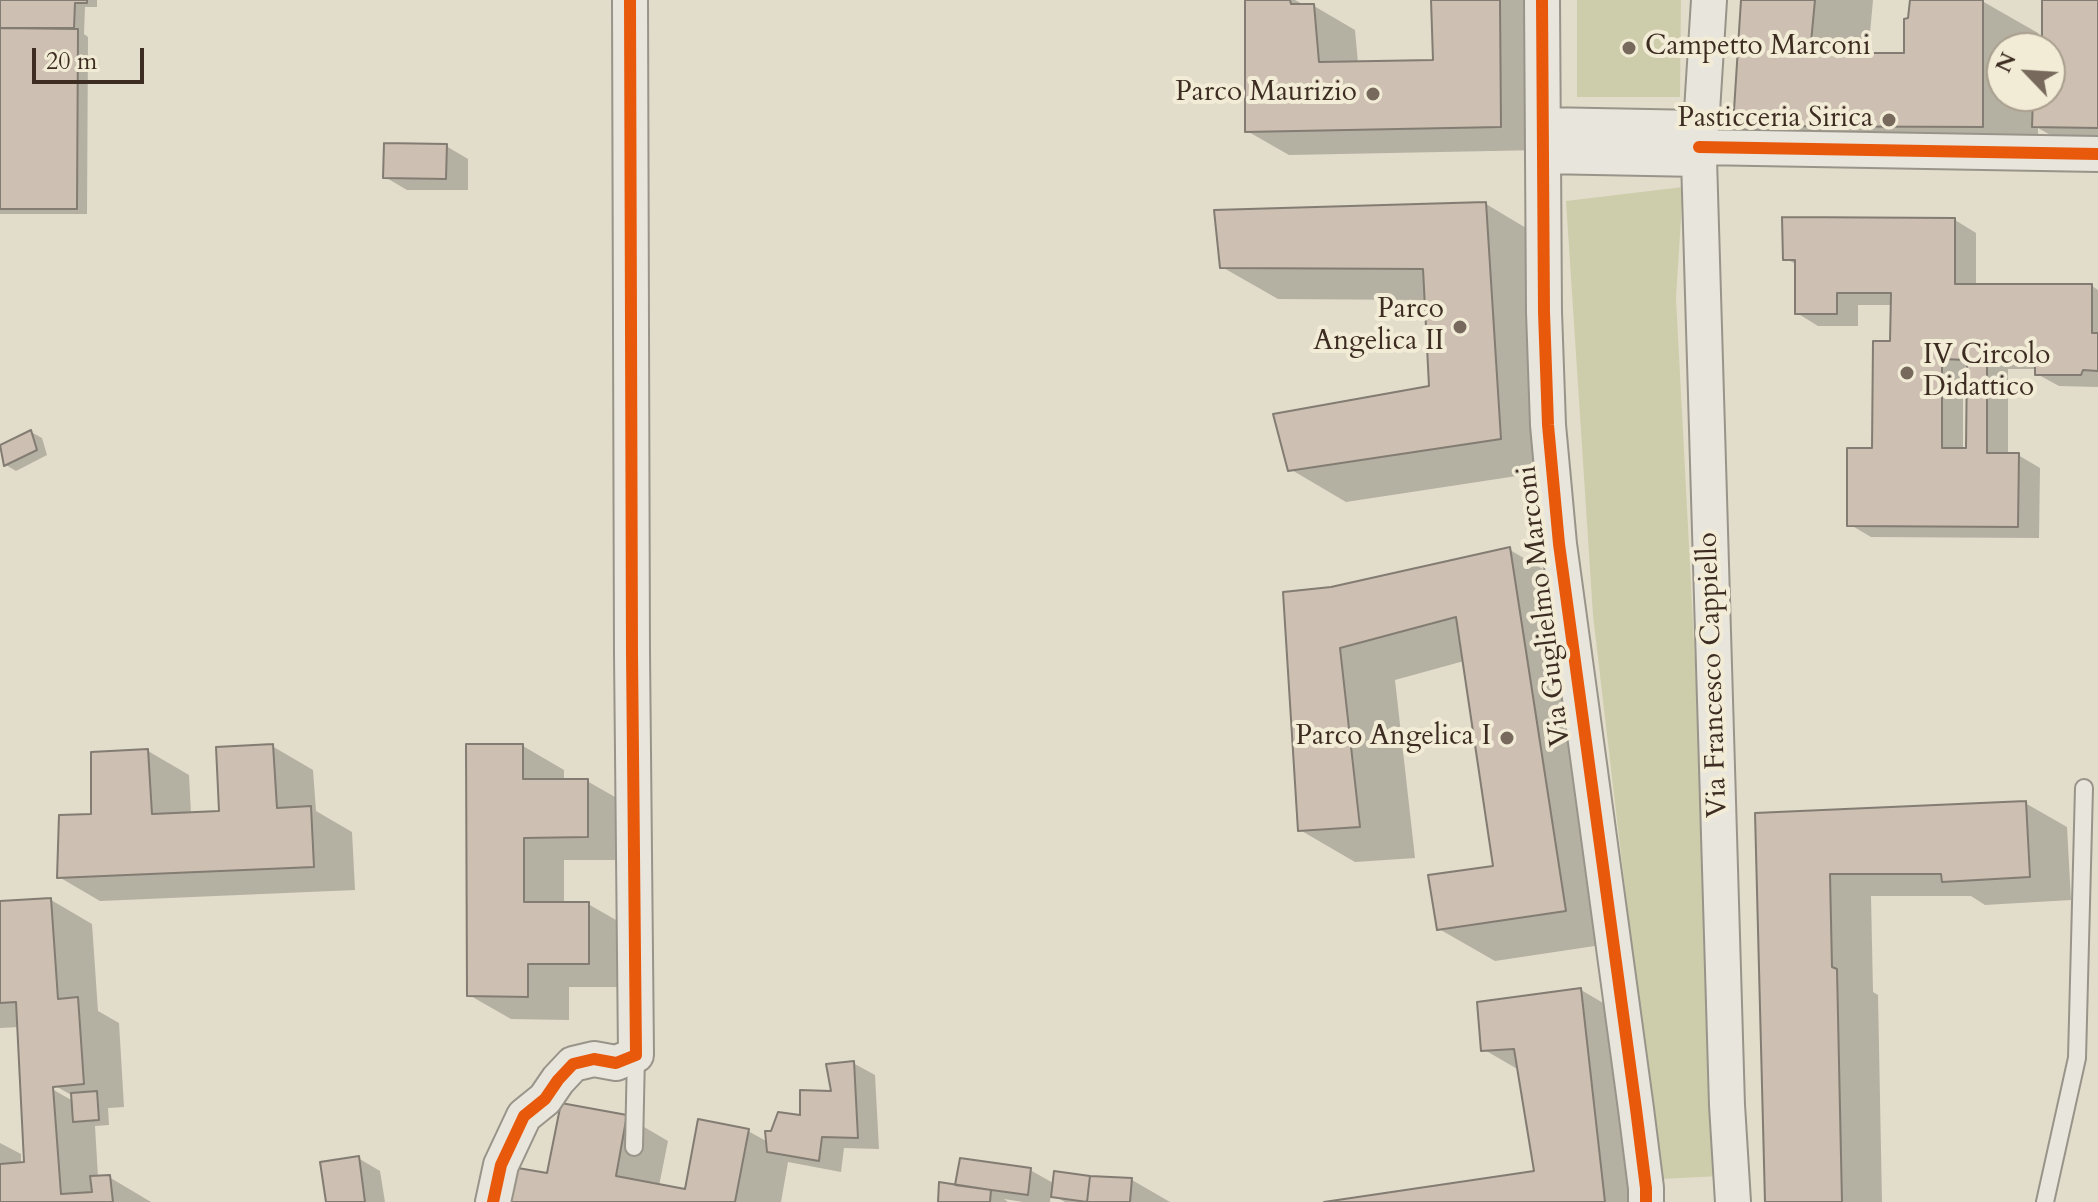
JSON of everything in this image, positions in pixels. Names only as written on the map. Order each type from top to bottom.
[{"type":"street","points":[[493,1202],[501,1165],[524,1116],[545,1099],[573,1064],[594,1059],[616,1063],[636,1055],[630,0]]},
{"type":"street","name":"Via Guglielmo Marconi","points":[[1542,0],[1548,425],[1559,544],[1651,1197]]},
{"type":"street","name":"Via Francesco Cappiello","points":[[1709,0],[1700,145],[1729,1199]]},
{"type":"street","points":[[1543,140],[2098,154]]},
{"type":"lane","points":[[2045,1202],[2077,1058],[2084,788]]},
{"type":"lane","points":[[634,1147],[636,1055]]},
{"type":"green space","name":"Campetto Marconi","points":[[1577,0],[1681,0],[1680,97],[1577,97]]},
{"type":"green space","points":[[1683,187],[1676,298],[1722,1176],[1659,1179],[1593,615],[1566,201]]},
{"type":"building","points":[[0,0],[87,0],[87,3],[75,3],[74,28],[0,28]]},
{"type":"building","name":"Parco Maurizio","points":[[1245,0],[1290,0],[1291,4],[1314,4],[1319,62],[1433,60],[1431,0],[1500,0],[1501,127],[1245,132]]},
{"type":"building","points":[[1741,0],[1815,0],[1810,53],[1904,53],[1904,19],[1908,18],[1910,0],[1983,0],[1983,127],[1733,126]]},
{"type":"building","points":[[2042,0],[2098,0],[2098,128],[2032,127],[2032,112],[2066,112],[2066,32],[2042,32]]},
{"type":"building","points":[[0,28],[78,29],[77,209],[0,209]]},
{"type":"building","points":[[384,143],[447,144],[446,179],[383,178]]},
{"type":"building","name":"Parco Angelica II","points":[[1486,202],[1501,439],[1288,471],[1273,414],[1429,386],[1423,269],[1220,268],[1214,210]]},
{"type":"building","name":"IV Circolo Didattico","points":[[1782,217],[1955,218],[1955,284],[2092,284],[2092,333],[2098,333],[2098,371],[2083,370],[2081,375],[2035,375],[2035,358],[1987,358],[1987,453],[2019,453],[2018,527],[1847,526],[1847,448],[1872,448],[1873,341],[1890,341],[1891,293],[1837,293],[1837,314],[1795,314],[1795,260],[1783,260]],"holes":[[[1942,359],[1967,360],[1966,448],[1942,448]]]},
{"type":"building","points":[[31,430],[37,450],[4,466],[0,445]]},
{"type":"building","name":"Parco Angelica I","points":[[1510,547],[1566,911],[1437,930],[1428,875],[1493,866],[1456,617],[1340,648],[1360,827],[1298,831],[1283,592],[1331,587]]},
{"type":"building","points":[[273,744],[277,808],[311,806],[314,867],[57,878],[59,815],[91,814],[91,752],[148,749],[152,814],[219,811],[216,747]]},
{"type":"building","points":[[466,744],[523,744],[523,779],[588,779],[588,837],[524,838],[524,902],[589,902],[589,964],[528,964],[528,997],[467,996]]},
{"type":"building","points":[[2026,801],[2030,877],[1942,882],[1941,874],[1830,874],[1832,967],[1837,969],[1842,1202],[1765,1202],[1755,813]]},
{"type":"building","points":[[51,898],[58,999],[78,997],[84,1084],[53,1087],[61,1194],[92,1192],[90,1176],[110,1175],[113,1202],[0,1202],[0,1164],[24,1162],[16,1002],[0,1003],[0,901]]},
{"type":"building","points":[[1581,988],[1605,1202],[1324,1202],[1534,1171],[1514,1049],[1481,1051],[1477,1002]]},
{"type":"building","points":[[854,1061],[858,1138],[822,1137],[819,1161],[767,1152],[765,1131],[771,1131],[778,1112],[800,1115],[800,1090],[831,1091],[826,1064]]},
{"type":"building","points":[[97,1091],[99,1120],[73,1122],[71,1093]]},
{"type":"building","points":[[561,1103],[627,1115],[616,1176],[685,1189],[698,1119],[749,1129],[735,1202],[508,1202],[512,1167],[547,1173]]},
{"type":"building","points":[[359,1156],[365,1202],[326,1202],[320,1162]]},
{"type":"building","points":[[960,1158],[1031,1168],[1028,1195],[955,1185]]},
{"type":"building","points":[[1054,1171],[1090,1176],[1087,1202],[1051,1197]]},
{"type":"building","points":[[1090,1176],[1132,1178],[1130,1202],[1087,1202]]},
{"type":"building","points":[[939,1182],[991,1190],[990,1202],[938,1202]]},
{"type":"cycle path","points":[[493,1202],[501,1165],[524,1116],[545,1099],[573,1064],[594,1059],[616,1063],[636,1055],[630,0]]},
{"type":"cycle path","points":[[1542,0],[1544,312],[1548,425],[1559,544],[1646,1202]]},
{"type":"cycle path","points":[[1699,147],[2098,154]]},
{"type":"place","name":"Campetto Marconi","points":[[1629,48]]},
{"type":"place","name":"Parco Maurizio","points":[[1373,94]]},
{"type":"place","name":"Pasticceria Sirica","points":[[1889,120]]},
{"type":"place","name":"Parco Angelica II","points":[[1460,327]]},
{"type":"place","name":"IV Circolo Didattico","points":[[1907,373]]},
{"type":"place","name":"Parco Angelica I","points":[[1507,738]]}]
